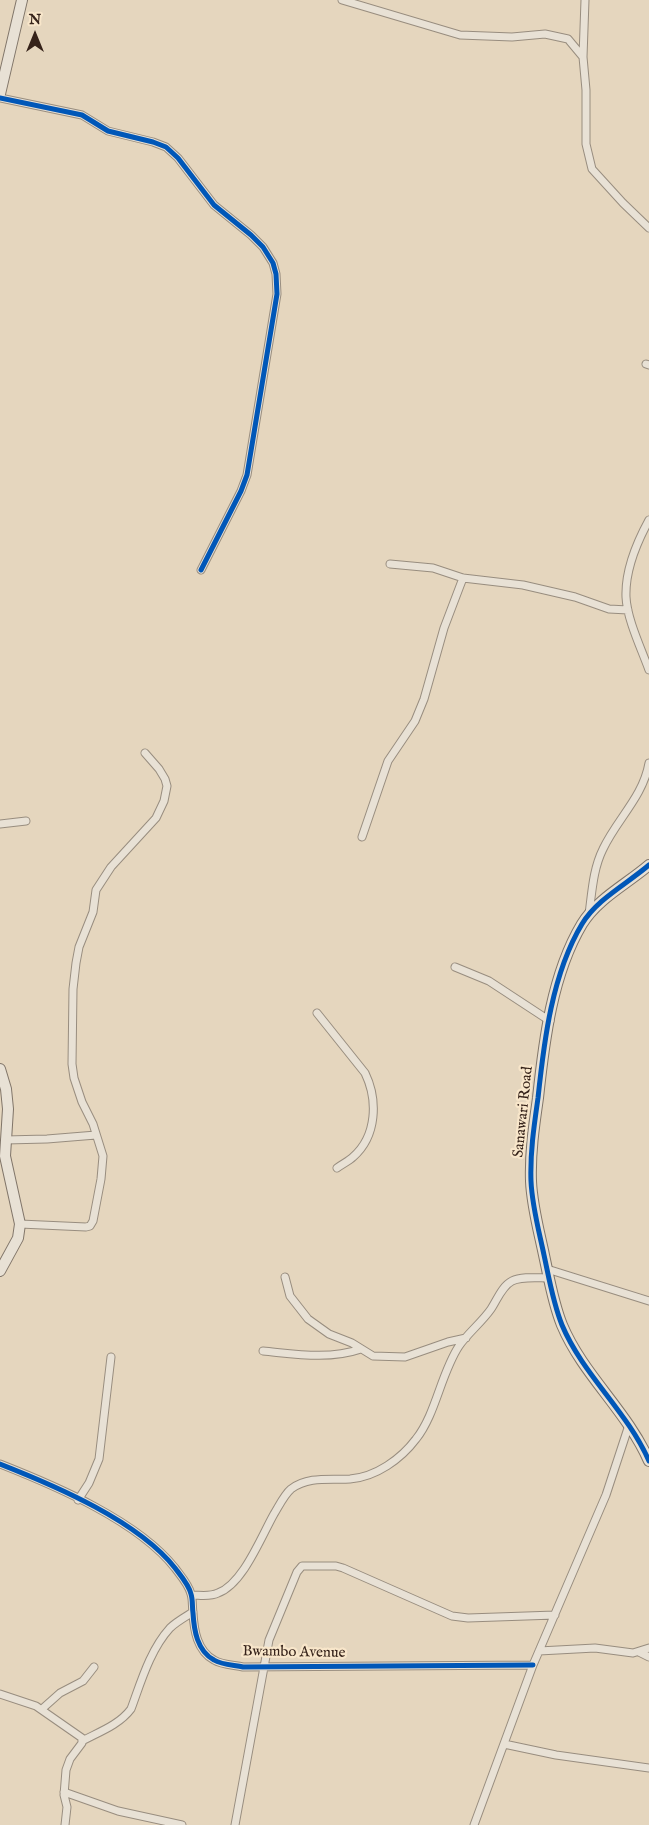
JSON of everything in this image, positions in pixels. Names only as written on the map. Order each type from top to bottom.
[{"type":"street","points":[[0,94],[22,0]]},
{"type":"street","points":[[342,0],[460,35],[512,37],[545,34],[568,39],[583,57]]},
{"type":"street","points":[[585,0],[583,57],[586,90],[586,144],[592,169],[649,228]]},
{"type":"street","points":[[0,98],[82,115],[108,131],[166,147],[178,158],[214,205],[257,240],[272,263],[276,274],[277,294],[247,475],[241,491],[201,570]]},
{"type":"street","points":[[649,520],[638,543],[627,580],[626,597],[628,610],[649,670]]},
{"type":"street","points":[[390,564],[433,568],[463,578],[523,585],[575,597],[609,609],[628,610]]},
{"type":"street","points":[[362,837],[388,762],[415,721],[424,700],[444,628],[463,578]]},
{"type":"street","points":[[20,1224],[90,1226],[93,1221],[101,1179],[103,1156],[74,1078],[72,1064],[73,989],[77,954],[93,912],[96,890],[111,867],[156,818],[164,801],[167,786],[159,769],[145,753]]},
{"type":"street","points":[[589,914],[596,868],[602,850],[644,783],[649,763]]},
{"type":"street","points":[[0,824],[26,821]]},
{"type":"street","name":"Sanawari Road","points":[[649,864],[589,914],[582,923],[565,958],[556,986],[540,1073],[531,1168],[534,1208],[558,1315],[566,1334],[602,1390],[629,1425],[649,1461]]},
{"type":"street","points":[[455,967],[488,982],[550,1021]]},
{"type":"street","points":[[317,1013],[365,1073],[374,1103],[373,1123],[364,1143],[354,1157],[337,1168]]},
{"type":"street","points":[[0,1069],[8,1095],[5,1140],[6,1165],[20,1224],[18,1238],[1,1265]]},
{"type":"street","points":[[5,1140],[96,1135]]},
{"type":"street","points":[[192,1595],[219,1593],[247,1567],[275,1513],[291,1489],[310,1481],[351,1479],[377,1473],[410,1446],[418,1437],[427,1419],[459,1346],[486,1315],[509,1283],[548,1274],[649,1301]]},
{"type":"street","points":[[285,1277],[290,1296],[308,1319],[329,1334],[352,1343],[373,1356],[405,1357],[448,1342],[467,1338]]},
{"type":"street","points":[[263,1351],[302,1356],[320,1356],[361,1349]]},
{"type":"street","points":[[78,1500],[89,1483],[100,1459],[111,1357]]},
{"type":"street","points":[[474,1825],[533,1665],[606,1495],[629,1425]]},
{"type":"street","name":"Bwambo Avenue","points":[[0,1464],[78,1500],[124,1524],[158,1551],[174,1567],[188,1586],[192,1595],[195,1631],[198,1642],[214,1660],[243,1667],[466,1667],[533,1665]]},
{"type":"street","points":[[235,1825],[271,1632],[297,1572],[302,1566],[336,1566],[343,1568],[452,1616],[468,1618],[555,1615]]},
{"type":"street","points":[[65,1825],[67,1807],[64,1792],[67,1765],[82,1741],[116,1723],[127,1714],[131,1709],[152,1657],[164,1637],[171,1628],[193,1612]]},
{"type":"street","points":[[539,1651],[595,1648],[624,1653],[639,1652],[649,1648]]},
{"type":"street","points":[[639,1652],[649,1657]]},
{"type":"street","points":[[42,1709],[60,1693],[83,1681],[94,1667]]},
{"type":"street","points":[[0,1694],[42,1709],[80,1736],[82,1741]]},
{"type":"street","points":[[504,1744],[556,1755],[649,1768]]},
{"type":"street","points":[[64,1792],[109,1808],[182,1825]]},
{"type":"cycle path","points":[[0,98],[82,115],[108,131],[166,147],[178,158],[214,205],[251,235],[263,247],[273,263],[276,274],[277,294],[247,475],[241,491],[201,570]]},
{"type":"cycle path","points":[[649,865],[604,899],[588,915],[572,943],[563,964],[551,1008],[543,1054],[531,1171],[536,1218],[556,1308],[562,1325],[581,1360],[629,1426],[649,1461]]},
{"type":"cycle path","points":[[0,1464],[46,1483],[95,1507],[140,1535],[159,1551],[175,1568],[188,1587],[192,1596],[194,1626],[200,1646],[208,1656],[217,1662],[243,1667],[533,1665]]}]
